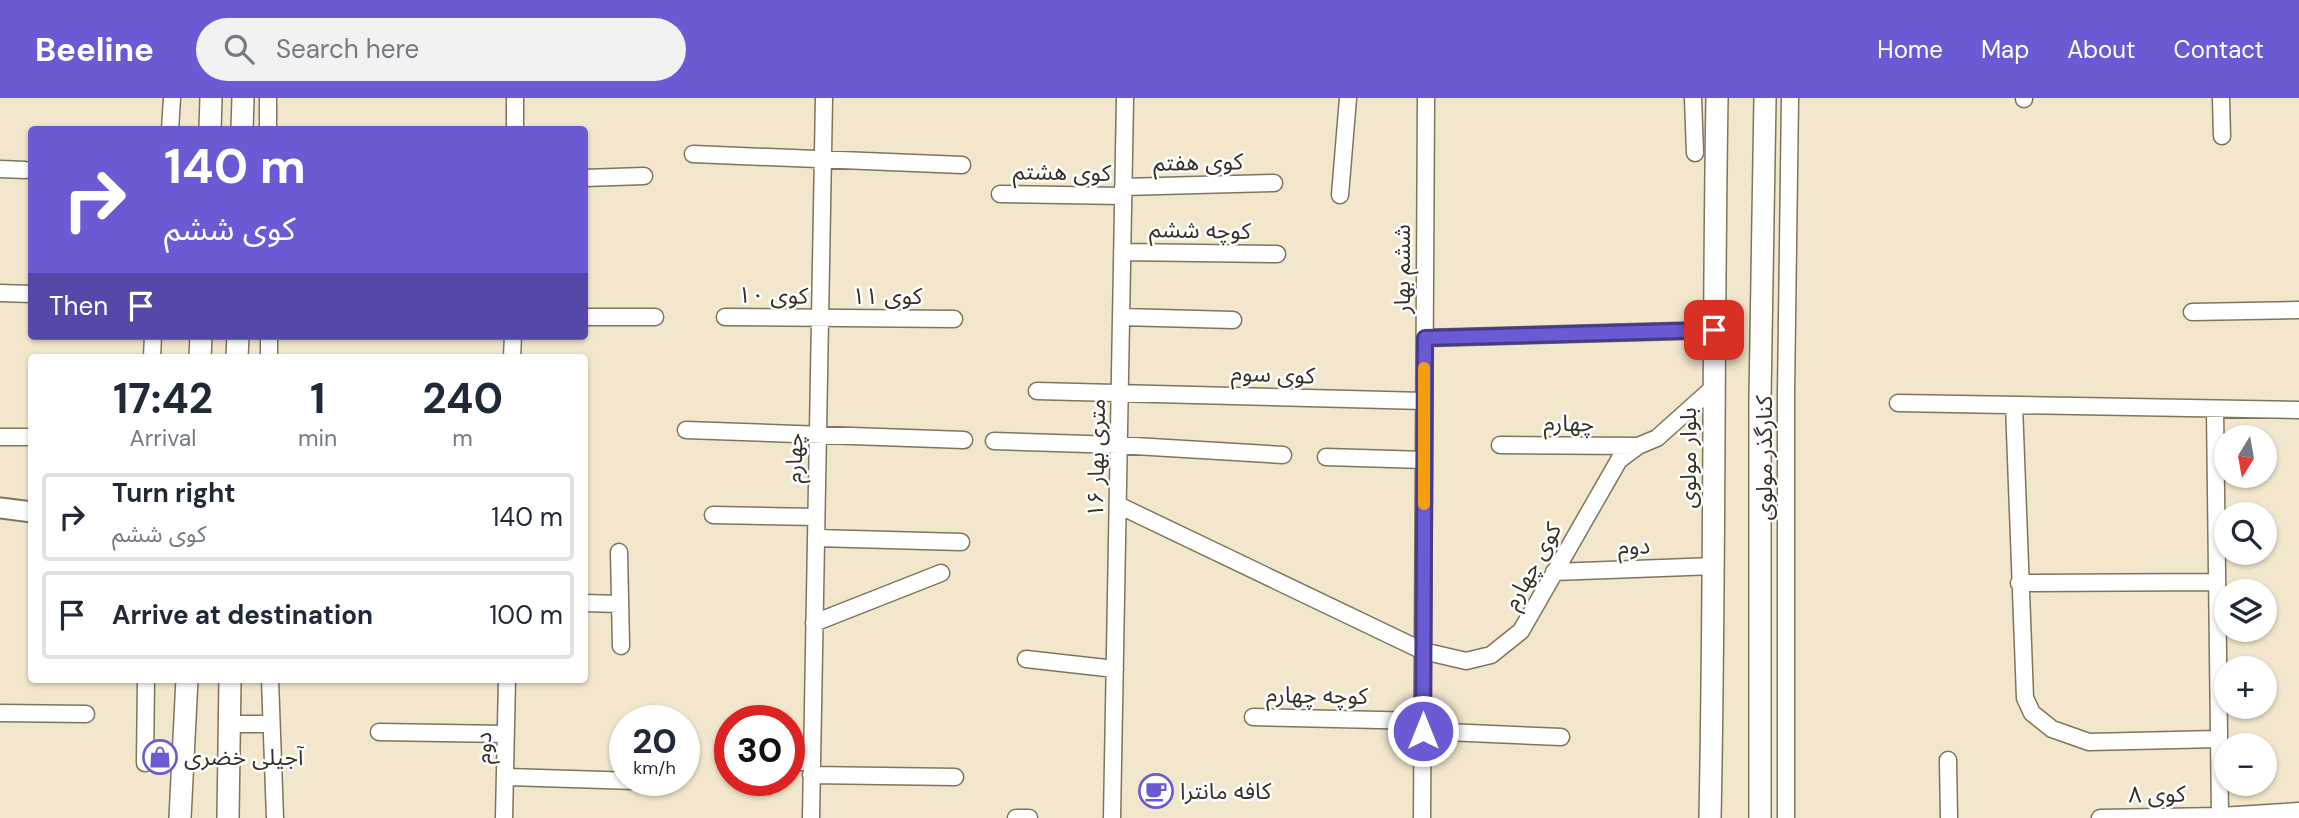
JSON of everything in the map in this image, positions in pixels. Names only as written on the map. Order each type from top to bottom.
[{"type":"main road","points":[[209,126],[211,98]]},
{"type":"main road","points":[[242,126],[243,98]]},
{"type":"main road","name":"بلوار مولوی","points":[[1710,818],[1715,566],[1717,98]]},
{"type":"main road","points":[[1760,818],[1760,398],[1765,98]]},
{"type":"main road","points":[[180,818],[187,683]]},
{"type":"main road","points":[[228,818],[230,683]]},
{"type":"street","points":[[170,126],[172,98]]},
{"type":"street","points":[[268,98],[268,126]]},
{"type":"street","points":[[515,98],[515,126]]},
{"type":"street","name":"چهارم","points":[[811,818],[824,98]]},
{"type":"street","name":"۱۶ متری بهار","points":[[1112,818],[1125,98]]},
{"type":"street","points":[[1340,195],[1348,98]]},
{"type":"street","name":"ششم بهار","points":[[1422,818],[1426,98]]},
{"type":"street","points":[[1693,98],[1695,153]]},
{"type":"street","name":"کنارگذر مولوی","points":[[1786,818],[1786,393],[1790,98]]},
{"type":"street","points":[[2221,98],[2222,136]]},
{"type":"street","points":[[692,154],[962,165]]},
{"type":"street","points":[[0,169],[25,170]]},
{"type":"street","points":[[588,178],[644,176]]},
{"type":"street","name":"کوی هفتم","points":[[1123,191],[1275,183]]},
{"type":"street","name":"کوی هشتم","points":[[1000,194],[1123,191]]},
{"type":"street","name":"کوچه ششم","points":[[1122,252],[1277,254]]},
{"type":"street","points":[[0,293],[28,294]]},
{"type":"street","points":[[2192,312],[2299,310]]},
{"type":"street","points":[[588,317],[655,317]]},
{"type":"street","name":"کوی ۱۰","points":[[725,317],[820,319]]},
{"type":"street","points":[[1121,317],[1233,320]]},
{"type":"street","name":"کوی ۱۱","points":[[820,319],[954,319]]},
{"type":"street","points":[[1425,338],[1714,330]]},
{"type":"street","name":"کوی چهارم","points":[[1118,505],[1423,651],[1466,661],[1492,655],[1521,631],[1619,460],[1637,446],[1657,438],[1714,387]]},
{"type":"street","name":"کوی سوم","points":[[1037,391],[1424,401]]},
{"type":"street","points":[[1898,402],[2299,410]]},
{"type":"street","points":[[2014,405],[2025,698],[2032,713],[2052,729],[2090,742],[2214,739]]},
{"type":"street","points":[[2215,409],[2217,579]]},
{"type":"street","points":[[686,430],[964,440]]},
{"type":"street","points":[[0,437],[28,437]]},
{"type":"street","points":[[994,442],[1118,445],[1283,455]]},
{"type":"street","name":"چهارم","points":[[1500,445],[1637,446]]},
{"type":"street","points":[[1326,457],[1424,460]]},
{"type":"street","points":[[0,508],[28,512]]},
{"type":"street","points":[[713,515],[816,517]]},
{"type":"street","points":[[816,538],[961,542]]},
{"type":"street","points":[[619,552],[621,646]]},
{"type":"street","name":"دوم","points":[[1554,572],[1715,566]]},
{"type":"street","points":[[814,623],[941,573]]},
{"type":"street","points":[[2019,583],[2214,582]]},
{"type":"street","points":[[588,603],[620,604]]},
{"type":"street","points":[[2217,642],[2218,733]]},
{"type":"street","points":[[1026,659],[1115,669]]},
{"type":"street","points":[[145,763],[146,683]]},
{"type":"street","points":[[270,683],[275,818]]},
{"type":"street","name":"دوم","points":[[504,818],[507,683]]},
{"type":"street","points":[[0,713],[86,714]]},
{"type":"street","name":"کوچه چهارم","points":[[1253,717],[1561,737]]},
{"type":"street","points":[[229,724],[270,724]]},
{"type":"street","points":[[379,732],[506,734]]},
{"type":"street","points":[[1948,760],[1949,818]]},
{"type":"street","points":[[805,767],[955,777]]},
{"type":"street","points":[[505,777],[609,780]]},
{"type":"street","points":[[2219,796],[2220,816]]},
{"type":"street","name":"کوی ۸","points":[[2100,818],[2220,816],[2299,811]]},
{"type":"street","points":[[1016,818],[1029,818]]},
{"type":"slow traffic","points":[[1424,368],[1424,504]]},
{"type":"place","name":"آجیلی خضری","points":[[160,757]]},
{"type":"place","name":"کافه مانترا","points":[[1156,791]]},
{"type":"route","points":[[1423,731],[1425,338],[1714,330]]}]
